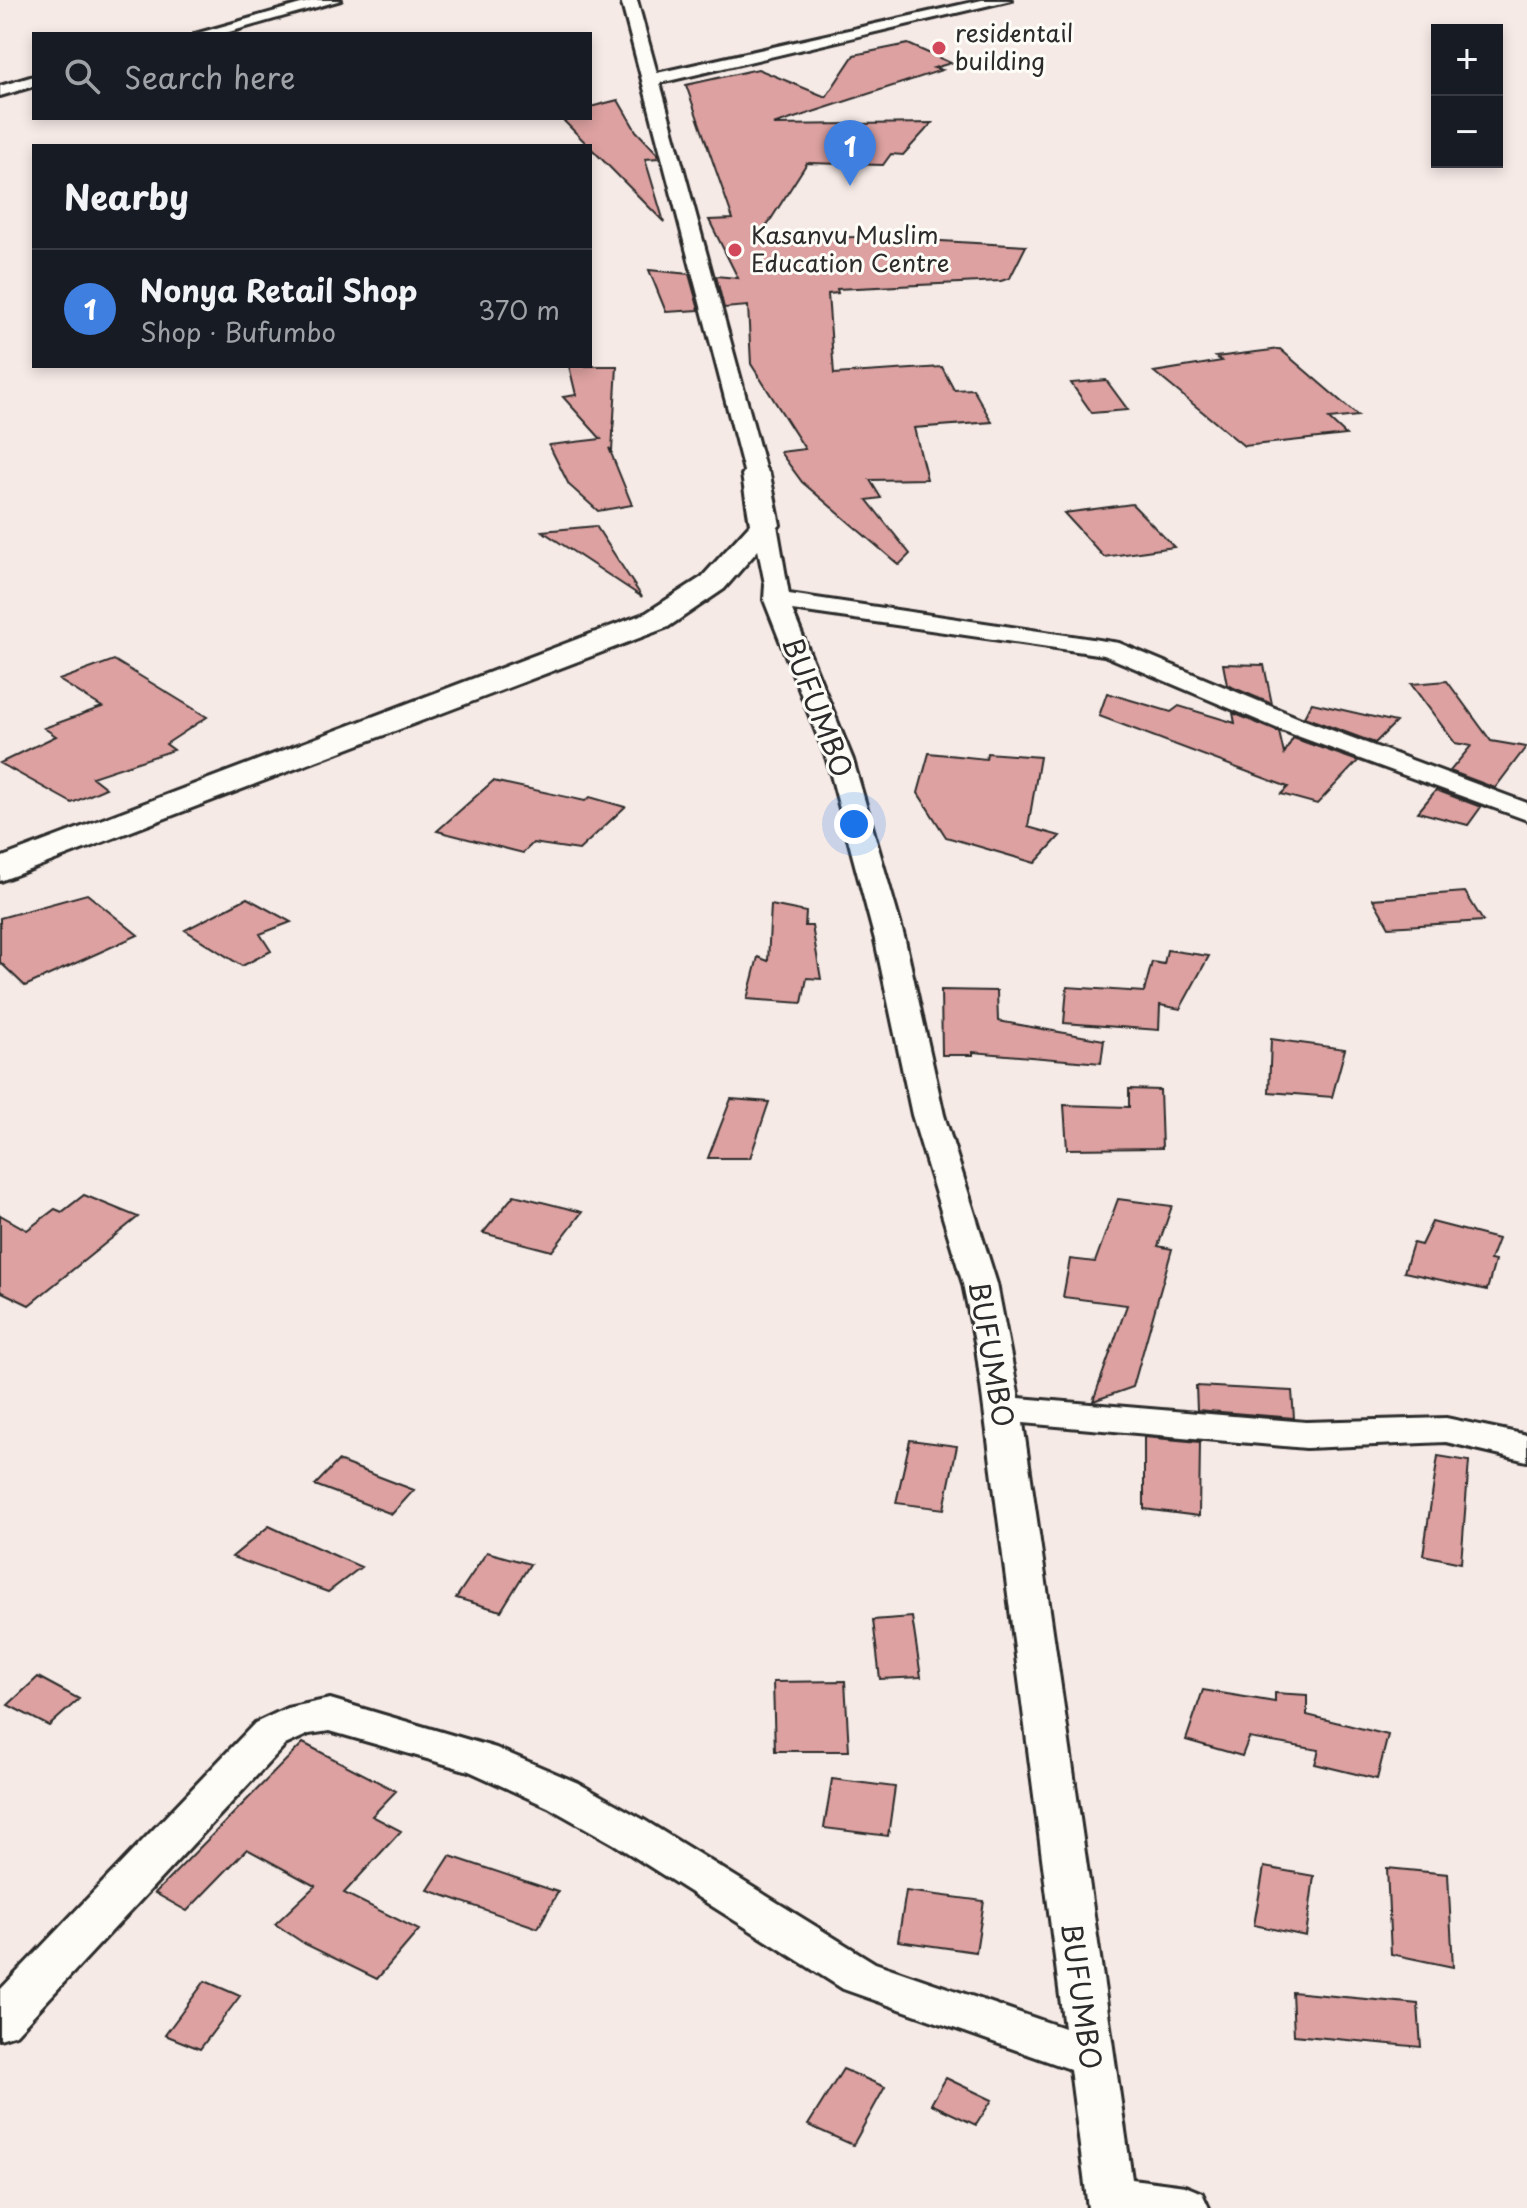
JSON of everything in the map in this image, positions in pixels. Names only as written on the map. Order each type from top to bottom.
[{"type":"street","points":[[211,32],[333,0]]},
{"type":"street","points":[[0,870],[657,620],[713,583],[765,525],[756,475],[629,0]]},
{"type":"street","points":[[650,80],[1003,0]]},
{"type":"street","points":[[0,91],[32,82]]},
{"type":"street","name":"BUFUMBO","points":[[765,525],[777,584],[776,600],[840,760],[886,925],[928,1115],[980,1284],[994,1347],[1089,2056],[1112,2203]]},
{"type":"street","points":[[776,600],[1110,648],[1290,724],[1527,812]]},
{"type":"street","points":[[1002,1409],[1306,1435],[1446,1430],[1527,1448]]},
{"type":"street","points":[[0,2020],[270,1734],[302,1719],[330,1715],[481,1759],[563,1795],[745,1903],[859,1976],[1089,2056]]},
{"type":"street","points":[[1112,2203],[1185,2208]]},
{"type":"building","points":[[908,44],[951,63],[934,68],[942,70],[773,125],[932,123],[903,155],[891,154],[883,165],[807,163],[757,241],[904,235],[907,239],[1026,246],[1010,278],[1001,281],[837,289],[838,293],[828,294],[834,374],[942,367],[954,390],[973,389],[992,422],[914,428],[927,479],[870,480],[881,498],[867,500],[910,554],[899,565],[802,482],[780,452],[805,449],[751,364],[748,306],[724,308],[716,276],[738,278],[709,220],[733,219],[686,85],[758,69],[826,97],[854,55]]},
{"type":"building","points":[[618,100],[636,131],[658,154],[659,158],[645,159],[664,222],[592,149],[592,144],[587,144],[563,120],[592,120],[592,106]]},
{"type":"building","points":[[649,270],[689,274],[699,310],[666,312]]},
{"type":"building","points":[[1280,349],[1358,416],[1329,419],[1346,435],[1244,446],[1154,372],[1222,361],[1216,357]]},
{"type":"building","points":[[617,366],[612,451],[609,448],[632,505],[598,511],[569,485],[549,445],[601,439],[563,397],[576,395],[569,368]]},
{"type":"building","points":[[1106,380],[1128,410],[1092,413],[1071,383]]},
{"type":"building","points":[[1132,504],[1174,547],[1104,557],[1064,513]]},
{"type":"building","points":[[596,526],[642,597],[542,531]]},
{"type":"building","points":[[114,660],[207,717],[166,744],[174,750],[92,777],[106,788],[72,803],[0,763],[56,736],[44,728],[102,707],[59,680]]},
{"type":"building","points":[[1223,664],[1264,665],[1272,704],[1227,685]]},
{"type":"building","points":[[1447,681],[1491,741],[1526,747],[1495,788],[1450,771],[1471,746],[1455,743],[1411,684]]},
{"type":"building","points":[[1107,693],[1171,712],[1179,706],[1235,723],[1233,713],[1279,732],[1284,754],[1293,738],[1358,761],[1317,804],[1281,794],[1288,787],[1099,716]]},
{"type":"building","points":[[1312,703],[1396,722],[1375,743],[1304,717]]},
{"type":"building","points":[[929,753],[986,759],[987,753],[1040,757],[1028,827],[1060,836],[1035,863],[946,837],[918,793]]},
{"type":"building","points":[[493,781],[585,801],[590,797],[625,807],[579,850],[533,843],[523,853],[437,831]]},
{"type":"building","points":[[1436,790],[1481,807],[1468,825],[1418,812]]},
{"type":"building","points":[[1465,892],[1483,921],[1389,927],[1373,899]]},
{"type":"building","points":[[87,894],[138,935],[25,986],[0,962],[0,918]]},
{"type":"building","points":[[247,898],[291,922],[260,934],[271,951],[242,966],[185,930]]},
{"type":"building","points":[[771,905],[806,912],[805,926],[812,926],[821,979],[807,978],[802,1003],[747,999],[758,957],[768,961]]},
{"type":"building","points":[[1167,950],[1209,956],[1180,1009],[1160,1005],[1159,1030],[1064,1023],[1067,987],[1144,992],[1152,962],[1164,964]]},
{"type":"building","points":[[941,990],[997,991],[998,1021],[1104,1040],[1101,1063],[973,1052],[973,1055],[942,1055]]},
{"type":"building","points":[[1271,1039],[1345,1049],[1332,1097],[1269,1092]]},
{"type":"building","points":[[1129,1089],[1160,1090],[1162,1148],[1067,1149],[1064,1105],[1129,1107]]},
{"type":"building","points":[[731,1099],[769,1102],[750,1158],[708,1158]]},
{"type":"building","points":[[84,1195],[138,1217],[29,1305],[0,1291],[0,1215],[27,1230],[55,1209],[62,1212]]},
{"type":"building","points":[[514,1195],[582,1212],[552,1251],[483,1233]]},
{"type":"building","points":[[1118,1199],[1172,1206],[1158,1246],[1172,1249],[1133,1387],[1093,1401],[1127,1305],[1063,1297],[1070,1259],[1095,1262]]},
{"type":"building","points":[[1432,1222],[1498,1239],[1490,1260],[1495,1261],[1487,1290],[1404,1272],[1413,1243],[1421,1245]]},
{"type":"building","points":[[1196,1386],[1292,1391],[1294,1418],[1197,1410]]},
{"type":"building","points":[[1144,1437],[1200,1442],[1199,1516],[1144,1509]]},
{"type":"building","points":[[910,1440],[957,1446],[944,1509],[896,1503]]},
{"type":"building","points":[[1438,1456],[1469,1461],[1461,1563],[1423,1555]]},
{"type":"building","points":[[338,1461],[414,1490],[392,1514],[315,1485]]},
{"type":"building","points":[[269,1526],[361,1567],[328,1592],[232,1557]]},
{"type":"building","points":[[487,1552],[530,1564],[501,1611],[456,1598]]},
{"type":"building","points":[[912,1617],[921,1677],[880,1679],[873,1620]]},
{"type":"building","points":[[38,1677],[79,1699],[49,1726],[8,1705]]},
{"type":"building","points":[[845,1681],[849,1751],[775,1751],[773,1682]]},
{"type":"building","points":[[1203,1690],[1275,1702],[1275,1693],[1307,1695],[1307,1715],[1388,1735],[1377,1779],[1315,1764],[1319,1750],[1249,1738],[1242,1756],[1186,1740]]},
{"type":"building","points":[[303,1743],[396,1791],[372,1816],[401,1831],[344,1893],[419,1930],[377,1979],[305,1944],[275,1924],[315,1886],[247,1849],[187,1911],[155,1893]]},
{"type":"building","points":[[832,1779],[895,1787],[888,1836],[824,1828]]},
{"type":"building","points":[[450,1856],[558,1892],[538,1928],[428,1890]]},
{"type":"building","points":[[1264,1867],[1314,1876],[1306,1936],[1254,1925]]},
{"type":"building","points":[[1387,1868],[1448,1874],[1453,1967],[1391,1954]]},
{"type":"building","points":[[906,1891],[984,1901],[976,1952],[898,1941]]},
{"type":"building","points":[[205,1981],[240,1996],[200,2049],[165,2035]]},
{"type":"building","points":[[1292,1992],[1418,2004],[1421,2047],[1294,2035]]},
{"type":"building","points":[[843,2069],[885,2087],[853,2145],[808,2125]]},
{"type":"building","points":[[946,2078],[992,2100],[976,2125],[931,2104]]},
{"type":"place","name":"residentail building","points":[[939,48]]},
{"type":"place","name":"Nonya Retail Shop","points":[[850,186]]},
{"type":"place","name":"Kasanvu Muslim Education Centre","points":[[735,250]]}]
